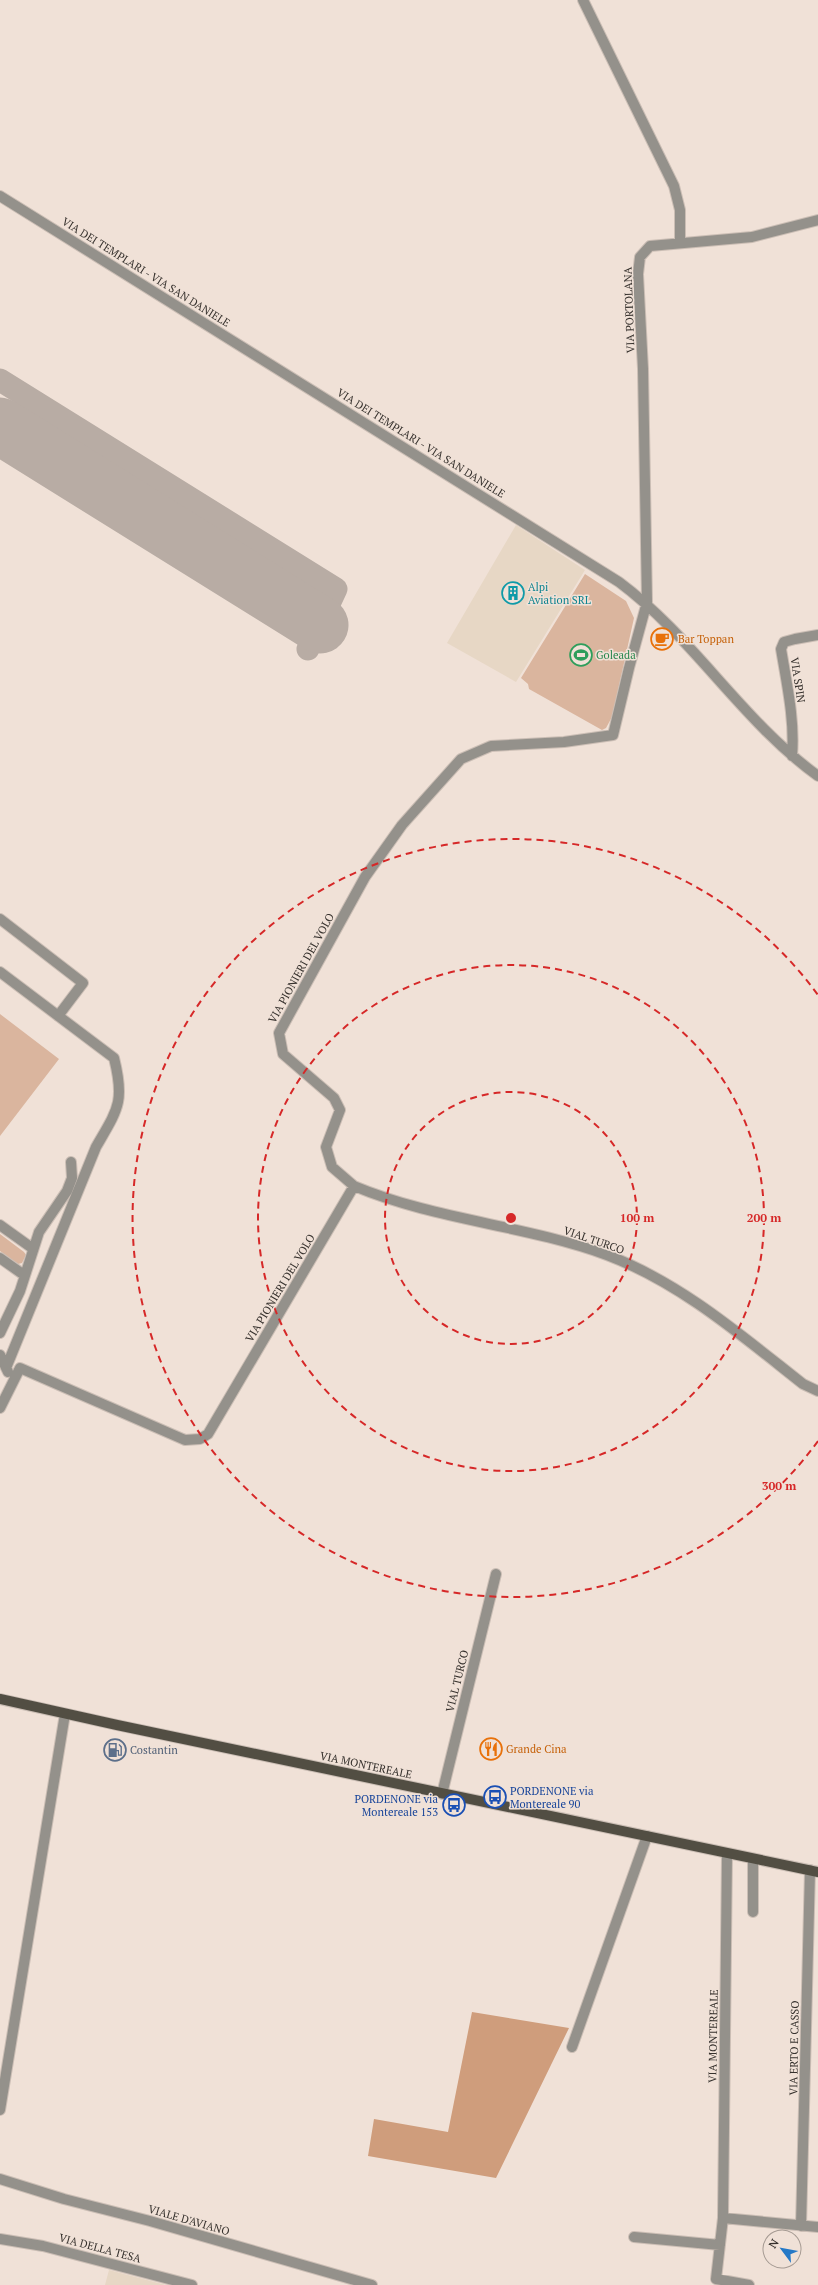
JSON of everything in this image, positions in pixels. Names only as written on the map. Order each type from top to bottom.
[{"type":"main road","name":"VIA MONTEREALE","points":[[0,1699],[442,1794],[814,1871]]},
{"type":"street","points":[[583,0],[674,186],[680,210],[680,243]]},
{"type":"street","name":"VIA DEI TEMPLARI - VIA SAN DANIELE","points":[[0,196],[558,542],[646,602],[719,682],[792,756],[818,776]]},
{"type":"street","name":"VIA PORTOLANA","points":[[646,602],[640,257],[650,246],[752,237],[818,220]]},
{"type":"street","name":"VIA PIONIERI DEL VOLO","points":[[0,1408],[20,1368],[185,1440],[200,1439],[208,1434],[354,1186],[332,1167],[326,1147],[340,1110],[334,1098],[283,1054],[279,1033],[365,877],[402,825],[461,759],[491,746],[564,742],[614,736],[628,668],[646,602]]},
{"type":"street","name":"VIA SPIN","points":[[792,756],[794,738],[781,649],[784,642],[794,638],[818,635]]},
{"type":"street","points":[[0,920],[83,983],[58,1016]]},
{"type":"street","points":[[0,972],[114,1058],[120,1094],[116,1114],[96,1147],[6,1368]]},
{"type":"street","points":[[0,1333],[20,1291],[32,1248],[39,1232],[67,1191],[72,1178],[71,1162]]},
{"type":"street","name":"VIAL TURCO","points":[[354,1186],[386,1200],[559,1240],[607,1256],[664,1283],[703,1306],[803,1384],[818,1391]]},
{"type":"street","points":[[0,1225],[32,1248]]},
{"type":"street","points":[[0,1258],[24,1276]]},
{"type":"street","points":[[0,1355],[13,1382]]},
{"type":"street","name":"VIAL TURCO","points":[[442,1794],[496,1574]]},
{"type":"street","points":[[0,2110],[65,1714]]},
{"type":"street","points":[[572,2047],[647,1836]]},
{"type":"street","name":"VIA MONTEREALE","points":[[727,1854],[723,2218],[716,2278],[749,2285]]},
{"type":"street","points":[[752,1859],[753,1912]]},
{"type":"street","name":"VIA ERTO E CASSO","points":[[801,2226],[814,1871]]},
{"type":"street","name":"VIALE D'AVIANO","points":[[0,2179],[64,2199],[372,2285]]},
{"type":"street","points":[[723,2218],[818,2227]]},
{"type":"street","points":[[634,2237],[720,2245]]},
{"type":"street","name":"VIA DELLA TESA","points":[[0,2240],[43,2246],[192,2285]]},
{"type":"shaded area","points":[[516,525],[585,570],[516,682],[447,643]]},
{"type":"shaded area","name":"Goleada","points":[[585,574],[626,601],[634,618],[612,717],[606,728],[602,730],[529,689],[528,684],[521,678]]},
{"type":"shaded area","points":[[0,1014],[59,1059],[0,1136]]},
{"type":"shaded area","points":[[0,1234],[24,1252],[26,1255],[22,1263],[18,1264],[0,1251]]},
{"type":"shaded area","points":[[472,2012],[569,2028],[496,2178],[368,2156],[374,2119],[448,2132]]},
{"type":"shaded area","points":[[109,2270],[166,2285],[105,2285]]},
{"type":"taxiway","points":[[0,380],[336,589],[308,649]]},
{"type":"runway","points":[[0,426],[320,625]]},
{"type":"place","name":"Alpi Aviation SRL","points":[[513,593]]},
{"type":"place","name":"Bar Toppan","points":[[662,639]]},
{"type":"place","name":"Goleada","points":[[581,655]]},
{"type":"place","name":"Grande Cina","points":[[491,1749]]},
{"type":"place","name":"Costantin","points":[[115,1750]]},
{"type":"place","name":"PORDENONE via Montereale 90","points":[[495,1797]]},
{"type":"place","name":"PORDENONE via Montereale 153","points":[[454,1805]]}]
